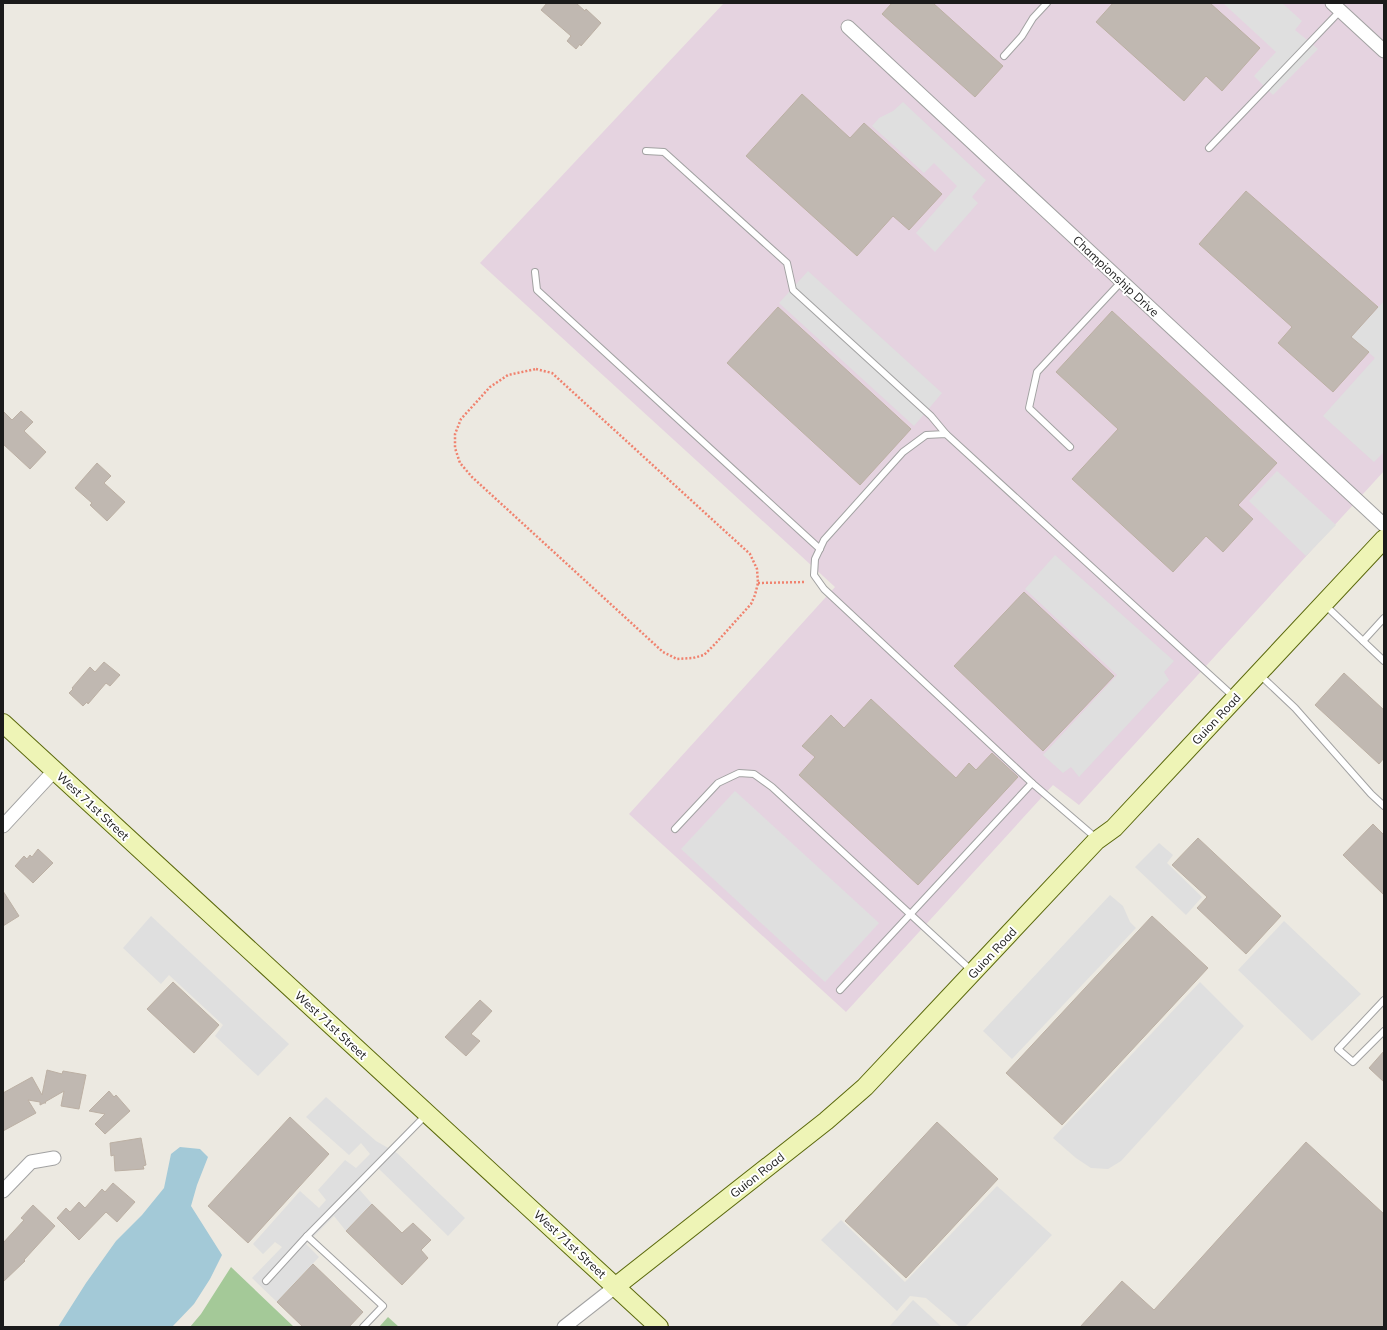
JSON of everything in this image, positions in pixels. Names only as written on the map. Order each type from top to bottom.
[{"type":"street","points":[[1336,7],[1384,51]]},
{"type":"street","name":"Championship Drive","points":[[848,27],[1384,525]]},
{"type":"street","name":"Guion Road","points":[[564,1327],[846,1104],[879,1073],[1098,839],[1114,828],[1384,539]]},
{"type":"street","name":"West 71st Street","points":[[3,724],[428,1113],[659,1327]]},
{"type":"street","points":[[3,826],[54,771]]},
{"type":"street","points":[[3,1191],[31,1162],[54,1158]]},
{"type":"lane","points":[[1004,56],[1022,36],[1033,18],[1047,3]]},
{"type":"lane","points":[[1209,148],[1336,7]]},
{"type":"lane","points":[[646,151],[664,152],[787,263],[793,290],[931,416],[946,434],[1236,698]]},
{"type":"lane","points":[[535,272],[537,290],[820,549]]},
{"type":"lane","points":[[1070,446],[1029,408],[1037,372],[1122,281]]},
{"type":"lane","points":[[946,434],[926,435],[903,452],[824,540],[815,559],[814,574],[824,589],[1032,783],[1098,839]]},
{"type":"lane","points":[[1324,604],[1384,661]]},
{"type":"lane","points":[[1363,641],[1384,618]]},
{"type":"lane","points":[[1258,674],[1295,708],[1384,806]]},
{"type":"lane","points":[[675,829],[718,783],[739,772],[754,774],[772,787],[973,972]]},
{"type":"lane","points":[[840,990],[1032,783]]},
{"type":"lane","points":[[1384,1000],[1338,1050],[1353,1062],[1384,1031]]},
{"type":"lane","points":[[266,1282],[307,1236],[428,1113]]},
{"type":"lane","points":[[307,1236],[382,1306],[363,1327]]},
{"type":"path","points":[[536,369],[552,373],[750,554],[757,569],[758,582],[751,604],[704,655],[693,658],[677,659],[663,652],[472,478],[460,463],[455,448],[455,434],[461,419],[490,387],[508,375],[536,369]]},
{"type":"path","points":[[758,582],[819,582]]},
{"type":"shaded area","points":[[724,3],[1384,3],[1384,471],[1079,805],[1053,785],[846,1012],[629,814],[835,587],[480,263]]},
{"type":"shaded area","points":[[1223,3],[1282,3],[1302,21],[1295,30],[1318,49],[1273,95],[1254,76],[1276,52]]},
{"type":"shaded area","points":[[903,102],[986,180],[972,197],[978,203],[935,252],[916,233],[957,186],[934,163],[924,173],[872,126],[879,118],[893,111]]},
{"type":"shaded area","points":[[808,271],[942,393],[914,426],[779,303]]},
{"type":"shaded area","points":[[1384,301],[1384,452],[1374,462],[1323,416],[1375,358],[1351,337]]},
{"type":"shaded area","points":[[1277,471],[1336,525],[1306,556],[1249,501]]},
{"type":"shaded area","points":[[1055,555],[1174,661],[1164,672],[1169,680],[1079,777],[1071,767],[1063,773],[1043,755],[1117,675],[1025,589]]},
{"type":"shaded area","points":[[735,791],[879,923],[825,982],[681,849]]},
{"type":"shaded area","points":[[1159,843],[1173,855],[1167,863],[1202,897],[1186,915],[1135,867]]},
{"type":"shaded area","points":[[1110,895],[1123,906],[1130,922],[1136,928],[1012,1059],[983,1031]]},
{"type":"shaded area","points":[[151,916],[289,1044],[258,1076],[215,1036],[223,1025],[169,975],[161,984],[123,948]]},
{"type":"shaded area","points":[[1284,921],[1361,994],[1312,1041],[1238,970]]},
{"type":"shaded area","points":[[1200,982],[1244,1026],[1121,1161],[1108,1169],[1091,1168],[1076,1158],[1053,1138]]},
{"type":"shaded area","points":[[326,1097],[376,1141],[397,1153],[465,1218],[448,1236],[378,1168],[359,1189],[372,1204],[346,1231],[334,1216],[306,1244],[319,1257],[277,1302],[252,1278],[282,1247],[275,1242],[263,1254],[253,1244],[300,1191],[319,1208],[326,1200],[318,1190],[345,1160],[356,1168],[370,1154],[361,1143],[349,1155],[306,1117]]},
{"type":"shaded area","points":[[997,1186],[1052,1235],[965,1327],[960,1327],[926,1298],[910,1296],[897,1311],[821,1240],[841,1220],[905,1282]]},
{"type":"shaded area","points":[[913,1300],[942,1327],[889,1327]]},
{"type":"green space","points":[[231,1267],[294,1327],[190,1327],[201,1314]]},
{"type":"green space","points":[[388,1317],[399,1327],[379,1327]]},
{"type":"water","points":[[180,1147],[200,1149],[208,1157],[197,1185],[191,1206],[222,1255],[210,1279],[194,1304],[172,1327],[58,1327],[86,1283],[116,1241],[142,1215],[164,1188],[171,1154]]},
{"type":"building","points":[[547,3],[576,3],[585,11],[586,9],[601,23],[581,46],[580,44],[576,49],[567,41],[571,36],[541,10]]},
{"type":"building","points":[[892,3],[933,3],[1003,66],[975,97],[882,14]]},
{"type":"building","points":[[1113,3],[1210,3],[1260,48],[1222,91],[1206,76],[1184,101],[1096,22]]},
{"type":"building","points":[[802,94],[850,138],[864,123],[942,194],[909,230],[893,216],[857,256],[746,156]]},
{"type":"building","points":[[1246,191],[1378,307],[1351,337],[1369,352],[1333,392],[1278,343],[1292,327],[1199,244]]},
{"type":"building","points":[[778,307],[911,429],[860,485],[727,363]]},
{"type":"building","points":[[1112,311],[1277,463],[1238,505],[1253,519],[1223,552],[1206,536],[1173,572],[1072,479],[1118,429],[1056,372]]},
{"type":"building","points":[[3,411],[12,420],[21,411],[33,422],[24,431],[46,452],[30,469],[3,444]]},
{"type":"building","points":[[97,463],[111,476],[104,483],[125,502],[107,521],[90,505],[92,503],[75,488]]},
{"type":"building","points":[[1024,592],[1114,676],[1043,751],[954,666]]},
{"type":"building","points":[[104,662],[120,675],[110,686],[106,683],[88,704],[87,702],[83,706],[69,693],[90,667],[95,672]]},
{"type":"building","points":[[1344,673],[1384,710],[1384,758],[1379,764],[1315,705]]},
{"type":"building","points":[[871,699],[956,778],[969,763],[976,770],[992,753],[1018,777],[918,885],[799,775],[815,757],[802,746],[831,715],[844,728]]},
{"type":"building","points":[[1373,824],[1384,835],[1384,895],[1343,855]]},
{"type":"building","points":[[1198,838],[1281,916],[1246,954],[1197,908],[1207,897],[1172,865]]},
{"type":"building","points":[[38,849],[53,863],[33,883],[15,866],[24,856],[27,859],[30,855],[32,857]]},
{"type":"building","points":[[3,891],[19,916],[3,926]]},
{"type":"building","points":[[1152,916],[1208,968],[1062,1125],[1006,1073]]},
{"type":"building","points":[[173,982],[219,1025],[194,1053],[147,1009]]},
{"type":"building","points":[[480,1000],[492,1011],[471,1034],[480,1041],[466,1056],[445,1037]]},
{"type":"building","points":[[1384,1051],[1384,1082],[1369,1068]]},
{"type":"building","points":[[47,1070],[62,1074],[63,1071],[86,1075],[79,1109],[61,1106],[64,1091],[45,1102],[46,1103],[40,1105],[40,1102],[28,1100],[36,1113],[3,1131],[3,1093],[32,1077],[42,1095]]},
{"type":"building","points":[[109,1091],[114,1097],[116,1095],[130,1111],[105,1134],[95,1124],[105,1114],[89,1111]]},
{"type":"building","points":[[290,1117],[329,1154],[248,1243],[208,1206]]},
{"type":"building","points":[[937,1122],[998,1179],[906,1278],[845,1221]]},
{"type":"building","points":[[141,1138],[146,1165],[143,1166],[144,1169],[115,1171],[114,1155],[111,1156],[110,1143]]},
{"type":"building","points":[[1306,1142],[1384,1214],[1384,1327],[1080,1327],[1122,1281],[1154,1310]]},
{"type":"building","points":[[113,1183],[135,1202],[117,1222],[106,1212],[79,1240],[57,1218],[66,1208],[70,1212],[79,1202],[85,1208],[102,1189],[105,1192]]},
{"type":"building","points":[[372,1204],[402,1233],[413,1223],[431,1240],[421,1250],[428,1258],[402,1285],[346,1231]]},
{"type":"building","points":[[33,1205],[55,1226],[24,1260],[25,1261],[3,1282],[3,1243],[24,1220],[21,1218]]},
{"type":"building","points":[[313,1264],[363,1312],[349,1327],[303,1327],[277,1302]]}]
